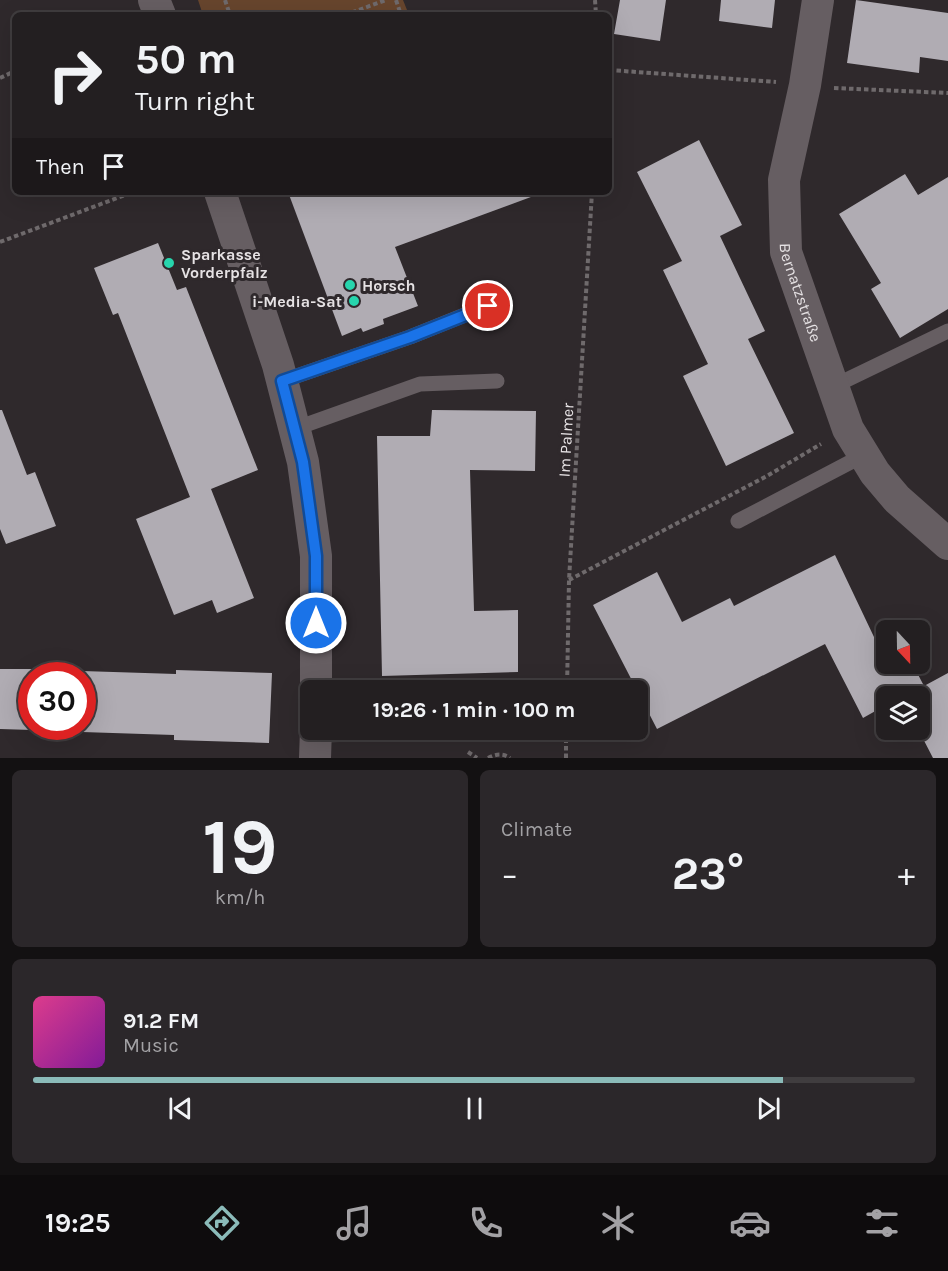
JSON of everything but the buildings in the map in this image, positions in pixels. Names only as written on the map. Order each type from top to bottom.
[{"type":"street","name":"Bernatzstraße","points":[[818,0],[805,84],[784,180],[786,252],[856,442],[875,473],[897,499],[948,544]]},
{"type":"street","points":[[221,195],[282,381],[303,462],[316,556],[316,680]]},
{"type":"lane","points":[[282,381],[410,337],[488,306]]},
{"type":"lane","points":[[834,386],[948,331]]},
{"type":"lane","points":[[294,429],[420,384],[497,381]]},
{"type":"lane","points":[[738,520],[856,442]]},
{"type":"lane","points":[[316,741],[332,740]]},
{"type":"path","points":[[353,12],[386,0]]},
{"type":"path","points":[[0,242],[125,195]]},
{"type":"path","name":"Im Palmer","points":[[567,680],[569,580],[592,195]]},
{"type":"path","points":[[569,580],[767,476],[856,442]]},
{"type":"path","points":[[566,740],[566,758]]},
{"type":"path","points":[[488,758],[494,755],[505,755],[510,758]]},
{"type":"shaded area","points":[[198,0],[403,0],[408,12],[202,12]]},
{"type":"place","name":"Sparkasse Vorderpfalz","points":[[169,263]]},
{"type":"place","name":"Horsch","points":[[350,285]]},
{"type":"place","name":"i-Media-Sat","points":[[354,301]]},
{"type":"route","points":[[316,623],[316,556],[303,462],[282,381],[410,337],[488,306]]}]
